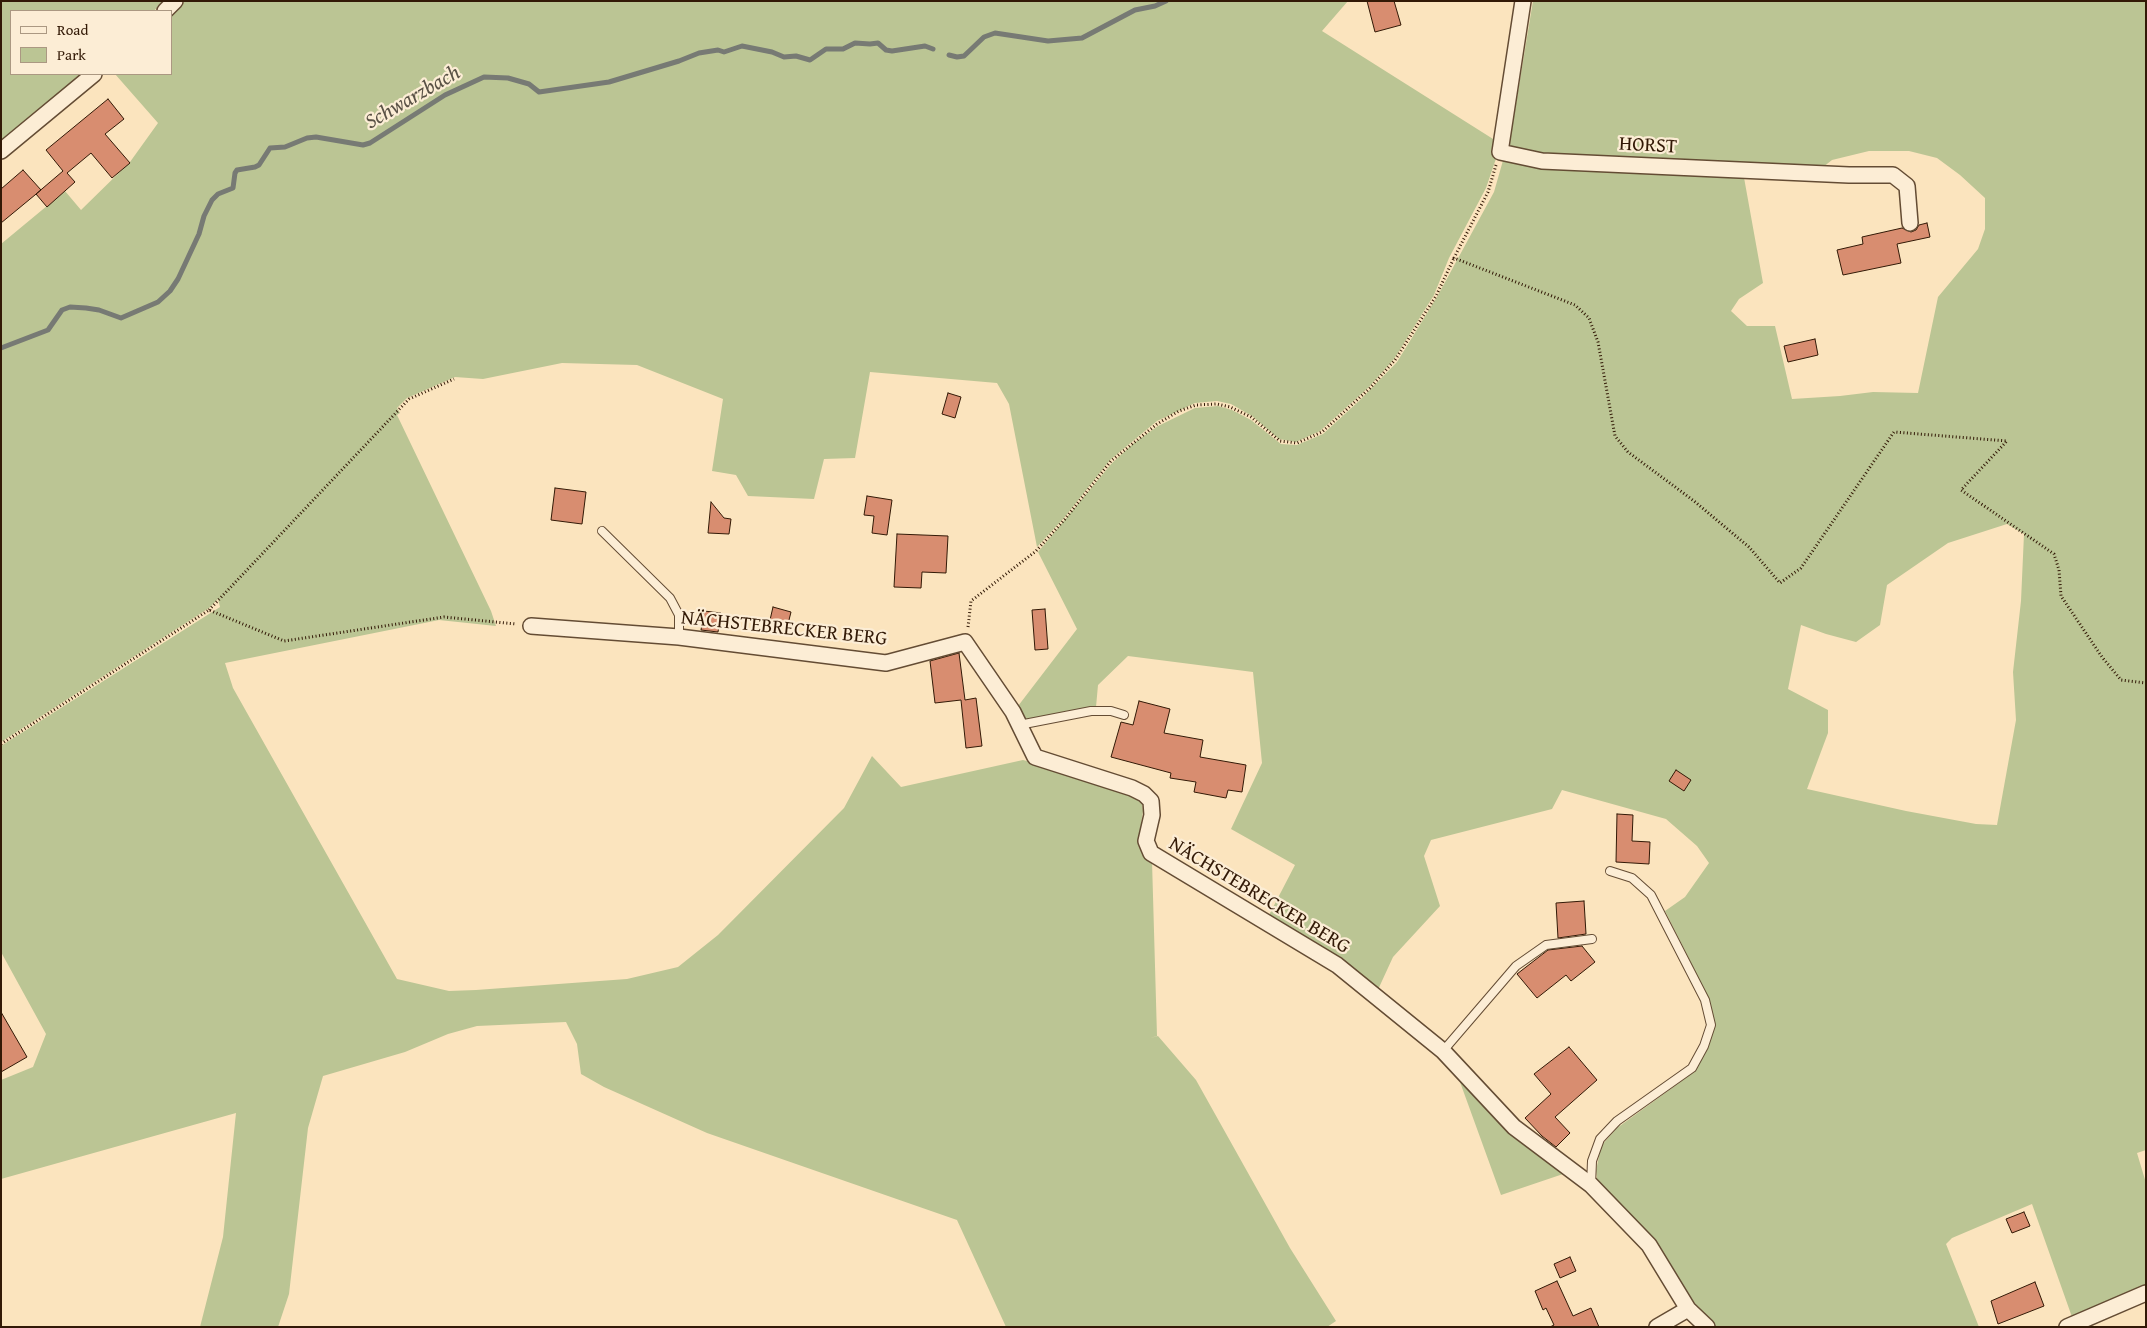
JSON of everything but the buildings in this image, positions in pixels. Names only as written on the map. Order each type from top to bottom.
[{"type":"street","points":[[166,10],[175,1]]},
{"type":"street","points":[[1500,152],[1523,1]]},
{"type":"street","points":[[1,151],[93,75]]},
{"type":"street","name":"HORST","points":[[1500,152],[1542,161],[1893,176],[1908,186],[1910,223]]},
{"type":"street","name":"NÄCHSTEBRECKER BERG","points":[[531,626],[679,637],[886,663],[965,642],[1013,712],[1035,757],[1132,788],[1144,794],[1150,801],[1152,815],[1146,841],[1150,853],[1338,965],[1443,1051],[1514,1127],[1591,1185],[1649,1245],[1688,1308],[1707,1327]]},
{"type":"street","points":[[2067,1327],[2146,1293]]},
{"type":"street","points":[[1657,1327],[1688,1308]]},
{"type":"lane","points":[[602,531],[670,598],[679,615],[679,637]]},
{"type":"lane","points":[[1019,725],[1091,711],[1111,711],[1124,715]]},
{"type":"lane","points":[[1591,1185],[1592,1161],[1600,1140],[1617,1120],[1692,1068],[1704,1046],[1711,1025],[1705,1000],[1651,895],[1632,878],[1610,871]]},
{"type":"lane","points":[[1443,1051],[1516,966],[1546,945],[1592,939]]},
{"type":"path","points":[[965,642],[971,601],[1036,551],[1065,519],[1111,461],[1157,424],[1180,411],[1196,405],[1217,404],[1230,407],[1251,417],[1280,441],[1297,443],[1322,432],[1370,388],[1396,360],[1436,296],[1488,192],[1500,152]]},
{"type":"path","points":[[1454,258],[1575,305],[1589,318],[1598,342],[1616,436],[1628,452],[1694,500],[1749,547],[1780,583],[1802,568],[1894,432],[2006,441],[1961,490],[2054,554],[2061,596],[2102,657],[2121,680],[2146,683]]},
{"type":"path","points":[[1,744],[209,610],[270,549],[318,494],[408,399],[454,379]]},
{"type":"path","points":[[209,610],[284,641],[444,617],[531,626]]},
{"type":"green space","points":[[1,1],[163,1],[155,10],[10,10],[10,75],[82,75],[1,143]]},
{"type":"green space","points":[[185,1],[1348,1],[1322,31],[1501,144],[1486,188],[1449,258],[1434,295],[1394,359],[1369,387],[1320,431],[1296,442],[1279,439],[1252,416],[1231,404],[1217,401],[1195,403],[1157,421],[1110,460],[1064,518],[1037,547],[1009,404],[997,383],[870,372],[855,458],[824,459],[814,499],[748,496],[736,475],[712,471],[723,399],[637,365],[562,363],[483,379],[455,377],[407,398],[397,408],[400,413],[397,415],[491,611],[496,626],[439,620],[225,663],[233,688],[397,979],[449,991],[627,979],[678,967],[718,935],[844,808],[872,756],[901,787],[1023,760],[1127,789],[1141,798],[1143,811],[1138,844],[1143,855],[1152,861],[1157,1036],[1150,1038],[1158,1036],[1196,1080],[1290,1248],[1336,1321],[1327,1327],[1006,1327],[957,1220],[707,1133],[604,1087],[581,1074],[577,1044],[566,1022],[477,1026],[448,1034],[405,1052],[323,1076],[308,1128],[289,1294],[278,1327],[200,1327],[223,1237],[236,1113],[1,1179],[1,1080],[33,1067],[46,1034],[1,952],[1,746],[220,607],[218,599],[209,608],[1,742],[1,244],[65,191],[81,210],[130,162],[158,123],[116,75],[172,75],[172,16]]},
{"type":"green space","points":[[1533,1],[2146,1],[2146,1150],[2137,1153],[2146,1183],[2146,1290],[2072,1317],[2032,1204],[1952,1238],[1946,1244],[1979,1327],[1716,1327],[1706,1319],[1651,1242],[1598,1185],[1596,1171],[1601,1146],[1617,1128],[1694,1072],[1707,1048],[1715,1027],[1708,997],[1665,911],[1685,897],[1709,863],[1697,846],[1666,819],[1562,790],[1552,809],[1431,840],[1424,856],[1440,906],[1393,957],[1376,994],[1268,917],[1295,865],[1231,829],[1262,763],[1253,672],[1128,656],[1098,685],[1096,707],[1022,721],[1015,710],[1077,629],[1038,552],[1112,463],[1134,443],[1158,426],[1195,408],[1218,406],[1232,410],[1251,420],[1281,444],[1297,445],[1323,434],[1397,362],[1437,297],[1494,192],[1504,157],[1743,172],[1763,283],[1739,299],[1731,311],[1747,326],[1775,326],[1792,399],[1873,392],[1918,393],[1938,297],[1978,249],[1985,229],[1985,198],[1960,175],[1937,158],[1909,151],[1869,151],[1832,160],[1818,171],[1508,152]],"holes":[[[2007,524],[2024,534],[2021,601],[2013,672],[2016,720],[1997,825],[1976,824],[1906,811],[1807,789],[1828,733],[1828,710],[1788,689],[1801,625],[1856,642],[1880,625],[1887,585],[1948,543]]]},
{"type":"green space","points":[[1451,1064],[1569,1172],[1501,1195],[1460,1082]]},
{"type":"waterway","name":"Schwarzbach","points":[[949,55],[964,56],[984,37],[995,33],[1048,41],[1082,38],[1135,10],[1155,6],[1166,1]]},
{"type":"waterway","name":"Schwarzbach","points":[[1,348],[48,330],[62,310],[70,307],[99,310],[121,318],[158,302],[170,291],[178,279],[212,200],[218,194],[233,188],[237,170],[259,165],[270,148],[285,147],[307,138],[316,137],[363,145],[370,143],[445,95],[484,77],[508,78],[529,84],[539,92],[609,82],[699,53],[718,50],[724,52],[742,46],[772,52],[784,57],[796,56],[810,60],[826,49],[843,49],[855,43],[878,43],[886,50],[892,51],[925,46],[933,49]]}]
